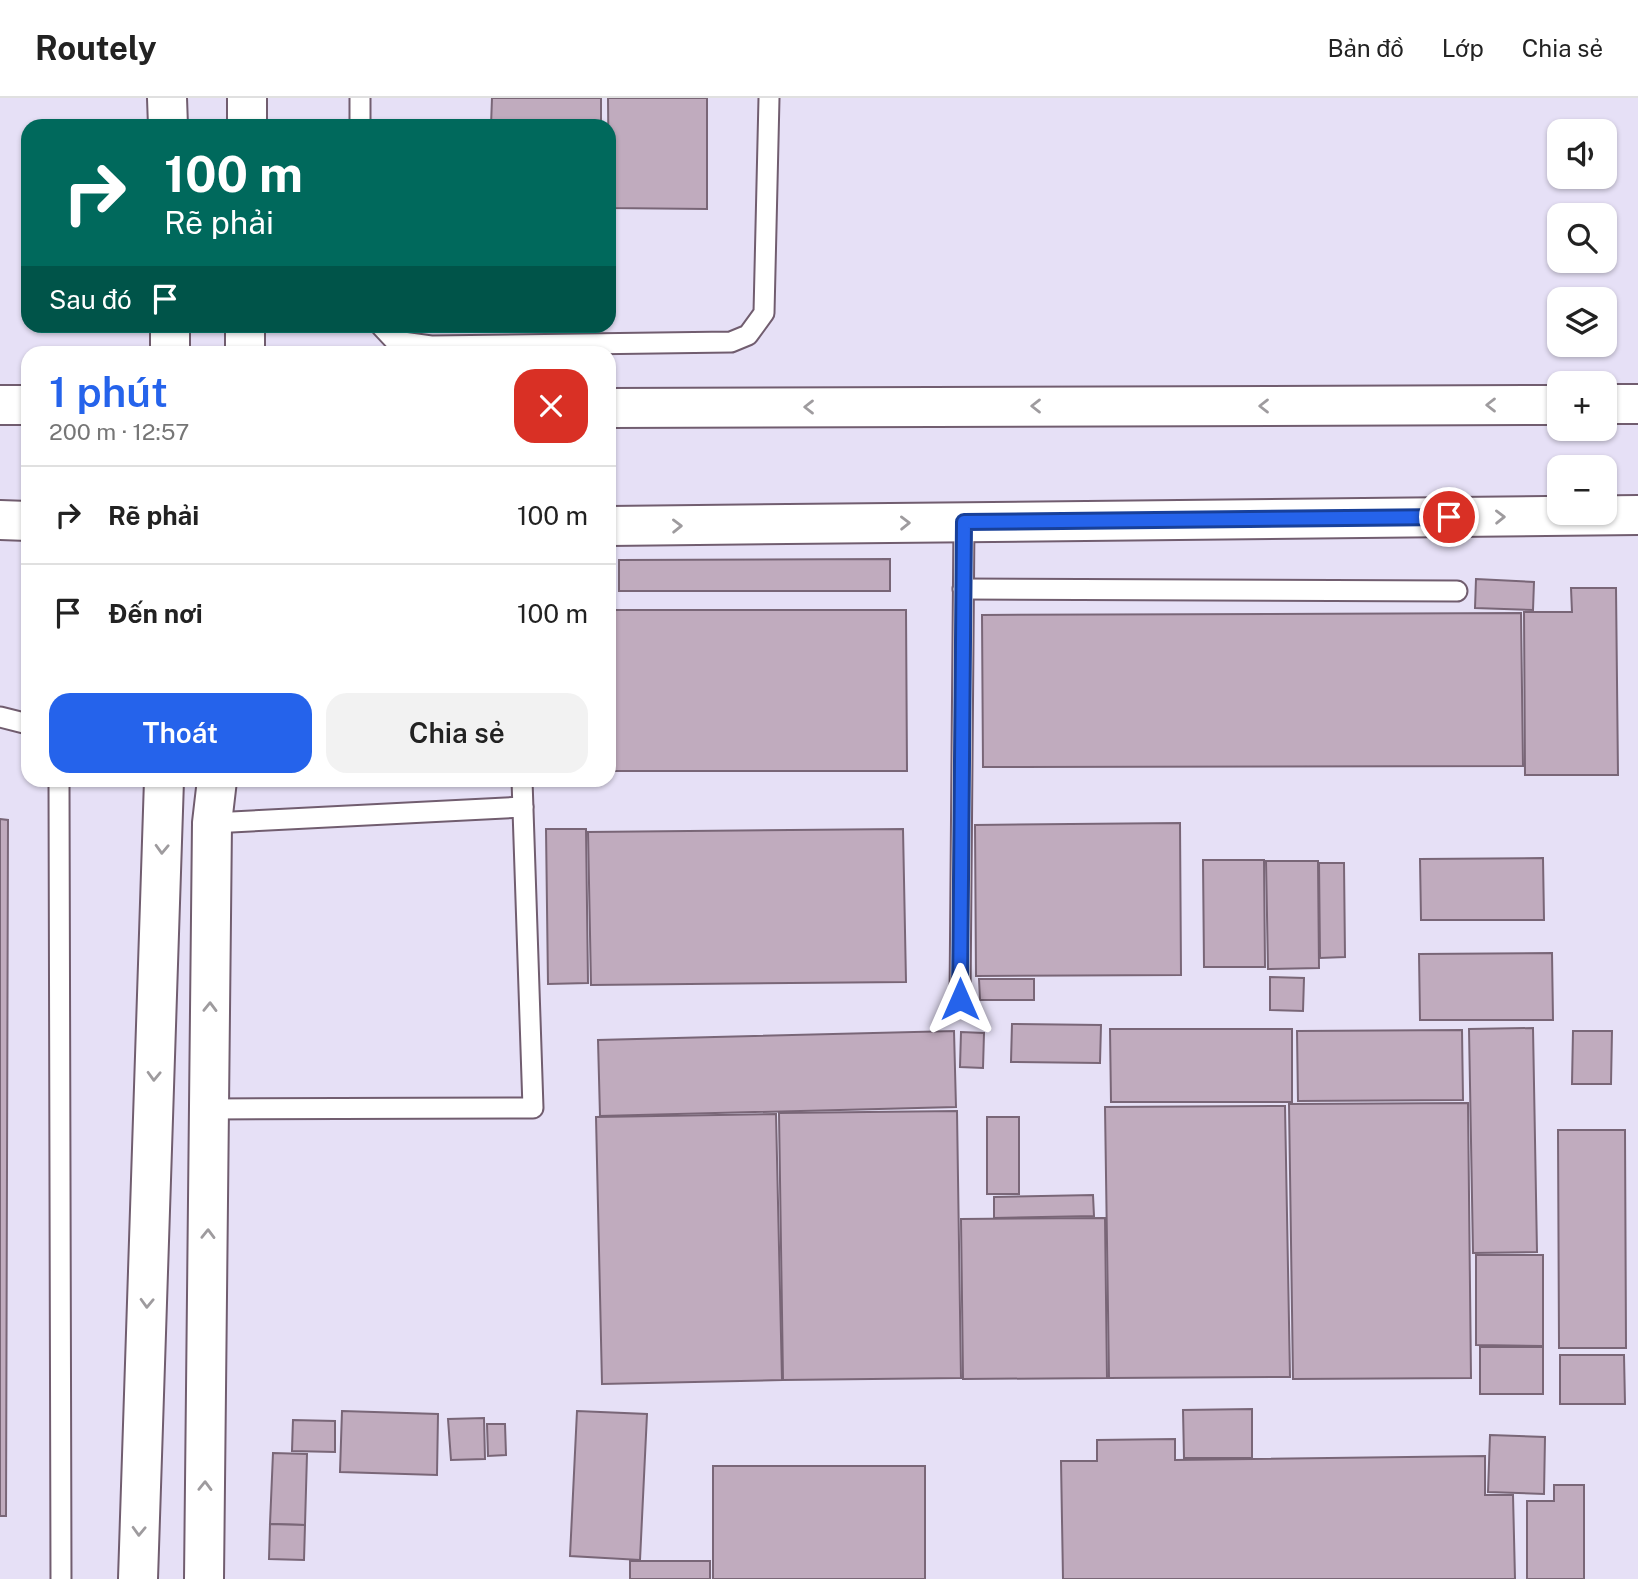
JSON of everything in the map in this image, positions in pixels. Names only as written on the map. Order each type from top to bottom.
[{"type":"street","points":[[167,98],[168,119]]},
{"type":"street","points":[[247,98],[247,119]]},
{"type":"street","points":[[1617,404],[1638,404]]},
{"type":"street","points":[[0,405],[21,405]]},
{"type":"street","points":[[616,408],[1547,405]]},
{"type":"street","points":[[616,526],[1638,516]]},
{"type":"street","points":[[0,520],[21,521]]},
{"type":"street","points":[[138,1579],[164,787]]},
{"type":"street","points":[[204,1579],[212,823],[216,787]]},
{"type":"lane","points":[[360,98],[360,119]]},
{"type":"lane","points":[[388,333],[395,341],[431,346],[731,342],[748,335],[764,313],[769,98]]},
{"type":"lane","points":[[960,999],[964,522]]},
{"type":"lane","points":[[963,589],[1457,591]]},
{"type":"lane","points":[[0,718],[21,722]]},
{"type":"lane","points":[[59,787],[61,1579]]},
{"type":"lane","points":[[209,1109],[533,1108],[522,787]]},
{"type":"lane","points":[[212,823],[523,807]]},
{"type":"shaded area","points":[[0,98],[1638,98],[1638,1579],[0,1579]]},
{"type":"building","points":[[492,98],[601,98],[601,119],[491,119]]},
{"type":"building","points":[[608,98],[707,98],[707,209],[616,208],[616,119],[608,119]]},
{"type":"building","points":[[890,559],[890,591],[619,591],[619,560]]},
{"type":"building","points":[[1476,579],[1534,582],[1533,610],[1475,608]]},
{"type":"building","points":[[1571,588],[1616,588],[1618,775],[1525,775],[1524,612],[1572,612]]},
{"type":"building","points":[[616,610],[906,610],[907,771],[616,771]]},
{"type":"building","points":[[1521,613],[1523,766],[983,767],[982,615]]},
{"type":"building","points":[[0,819],[8,820],[6,1516],[0,1516]]},
{"type":"building","points":[[1180,823],[1181,975],[976,976],[975,825]]},
{"type":"building","points":[[546,829],[586,829],[588,983],[548,984]]},
{"type":"building","points":[[903,829],[906,982],[591,985],[588,832]]},
{"type":"building","points":[[1543,858],[1544,920],[1421,920],[1420,859]]},
{"type":"building","points":[[1203,860],[1264,860],[1265,967],[1204,967]]},
{"type":"building","points":[[1266,861],[1318,861],[1319,968],[1268,969]]},
{"type":"building","points":[[1319,863],[1344,863],[1345,957],[1320,958]]},
{"type":"building","points":[[1552,953],[1553,1020],[1420,1020],[1419,954]]},
{"type":"building","points":[[1270,977],[1304,978],[1303,1011],[1270,1010]]},
{"type":"building","points":[[979,979],[1034,979],[1034,1000],[980,1000]]},
{"type":"building","points":[[1012,1024],[1101,1025],[1100,1063],[1011,1062]]},
{"type":"building","points":[[1533,1028],[1537,1252],[1473,1253],[1469,1029]]},
{"type":"building","points":[[1110,1029],[1292,1029],[1292,1102],[1111,1102]]},
{"type":"building","points":[[1462,1030],[1463,1100],[1298,1101],[1297,1031]]},
{"type":"building","points":[[954,1031],[956,1107],[600,1116],[598,1040]]},
{"type":"building","points":[[1573,1031],[1612,1031],[1611,1084],[1572,1084]]},
{"type":"building","points":[[961,1032],[984,1033],[983,1068],[960,1067]]},
{"type":"building","points":[[1468,1103],[1471,1378],[1293,1379],[1289,1104]]},
{"type":"building","points":[[1285,1106],[1290,1377],[1109,1378],[1105,1107]]},
{"type":"building","points":[[957,1111],[961,1378],[783,1380],[779,1113]]},
{"type":"building","points":[[776,1114],[782,1380],[602,1384],[596,1117]]},
{"type":"building","points":[[987,1117],[1019,1117],[1019,1194],[987,1194]]},
{"type":"building","points":[[1558,1130],[1625,1130],[1626,1348],[1559,1348]]},
{"type":"building","points":[[1093,1195],[1094,1216],[994,1218],[994,1197]]},
{"type":"building","points":[[1105,1218],[1107,1378],[963,1379],[961,1219]]},
{"type":"building","points":[[1476,1255],[1543,1255],[1543,1346],[1476,1345]]},
{"type":"building","points":[[1480,1347],[1543,1347],[1543,1394],[1480,1394]]},
{"type":"building","points":[[1560,1355],[1624,1355],[1625,1404],[1560,1404]]},
{"type":"building","points":[[1252,1409],[1252,1458],[1184,1458],[1183,1410]]},
{"type":"building","points":[[342,1411],[438,1414],[437,1475],[340,1472]]},
{"type":"building","points":[[577,1411],[647,1414],[640,1560],[570,1556]]},
{"type":"building","points":[[484,1418],[485,1459],[451,1460],[448,1419]]},
{"type":"building","points":[[293,1420],[335,1421],[335,1452],[292,1451]]},
{"type":"building","points":[[487,1424],[505,1424],[506,1455],[488,1456]]},
{"type":"building","points":[[1490,1435],[1545,1437],[1544,1494],[1488,1492]]},
{"type":"building","points":[[1175,1439],[1175,1460],[1485,1456],[1485,1495],[1513,1495],[1515,1579],[1063,1579],[1061,1461],[1097,1461],[1097,1440]]},
{"type":"building","points":[[273,1453],[307,1454],[305,1525],[270,1524]]},
{"type":"building","points":[[713,1466],[925,1466],[925,1579],[713,1579]]},
{"type":"building","points":[[1554,1485],[1584,1485],[1584,1579],[1527,1579],[1527,1501],[1554,1501]]},
{"type":"building","points":[[270,1524],[305,1525],[304,1560],[269,1559]]},
{"type":"building","points":[[630,1561],[710,1561],[710,1579],[630,1579]]},
{"type":"route","points":[[960,999],[964,522],[1449,517]]}]
